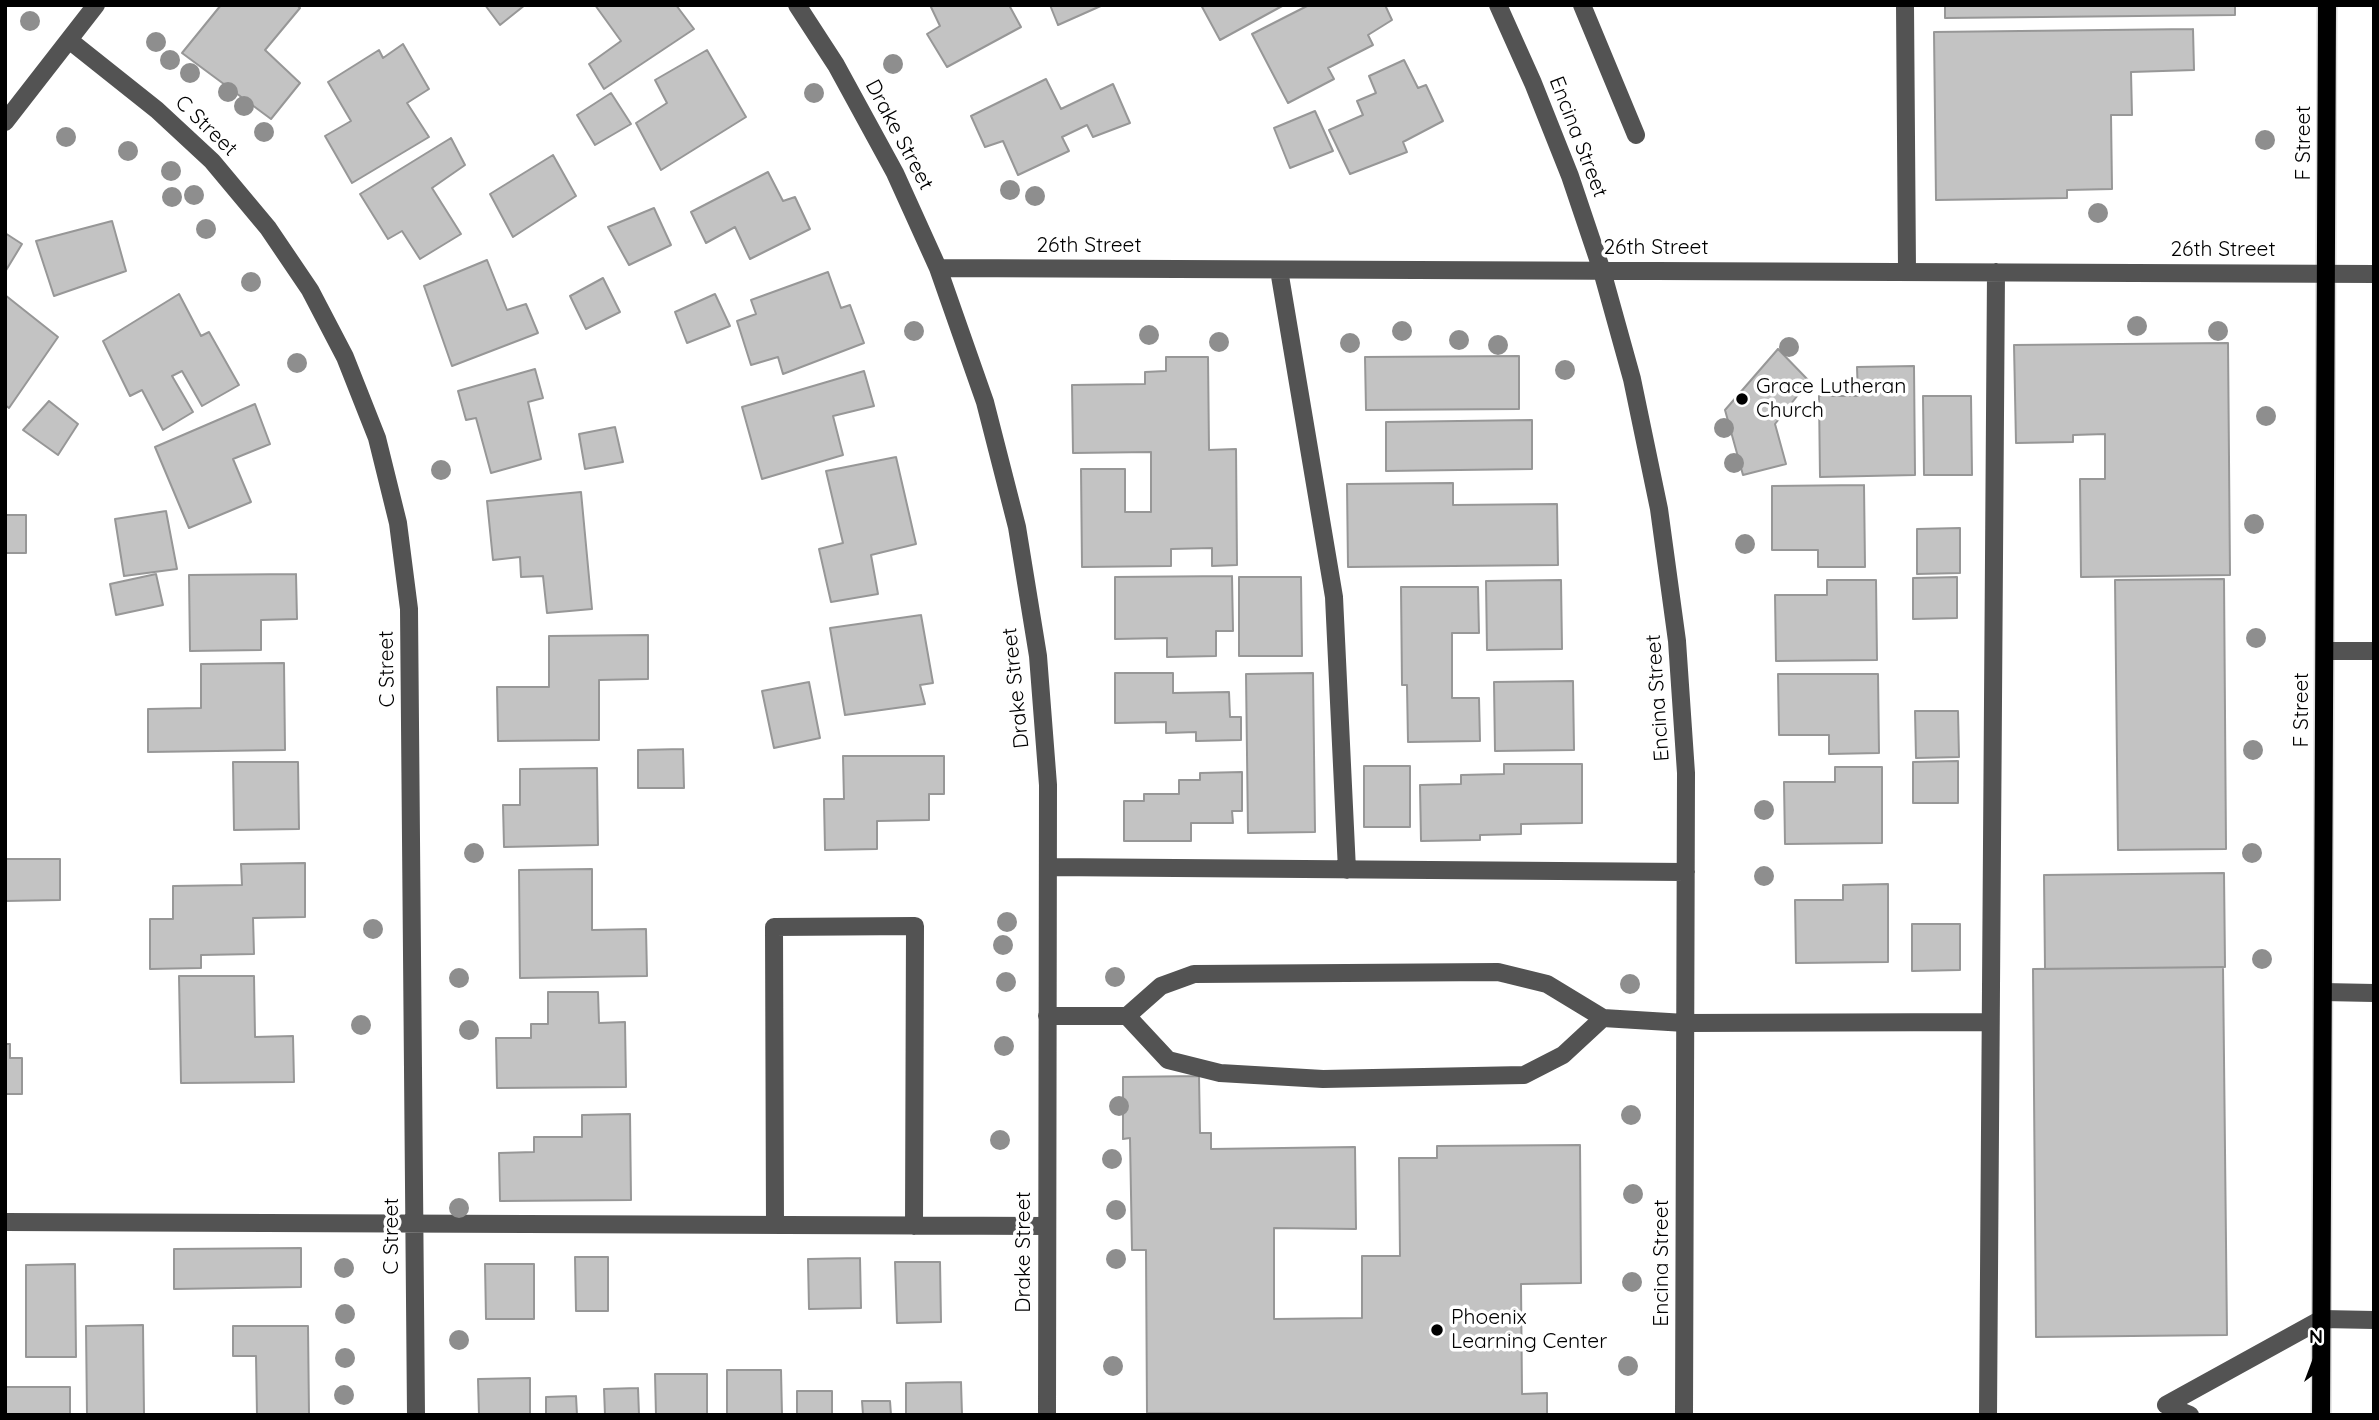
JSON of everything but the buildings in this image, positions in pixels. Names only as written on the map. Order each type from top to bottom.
[{"type":"main road","name":"F Street","points":[[2321,1415],[2328,5]]},
{"type":"street","points":[[5,122],[96,5]]},
{"type":"street","name":"Drake Street","points":[[797,5],[836,65],[895,173],[938,268],[985,402],[1017,527],[1038,656],[1048,785],[1047,1415]]},
{"type":"street","name":"Encina Street","points":[[1498,5],[1534,83],[1566,165],[1602,271],[1632,379],[1659,509],[1677,641],[1686,773],[1684,1415]]},
{"type":"street","points":[[1582,5],[1636,135]]},
{"type":"street","points":[[1905,5],[1907,271]]},
{"type":"street","name":"C Street","points":[[69,40],[158,110],[212,161],[268,228],[310,290],[345,357],[377,438],[398,523],[410,610],[416,1415]]},
{"type":"street","name":"26th Street","points":[[938,268],[2374,274]]},
{"type":"street","points":[[1279,270],[1334,597],[1347,870]]},
{"type":"street","points":[[1988,1415],[1996,272]]},
{"type":"street","points":[[2325,651],[2374,651]]},
{"type":"street","points":[[1048,867],[1686,872]]},
{"type":"street","points":[[775,1225],[774,927],[915,926],[914,1226]]},
{"type":"street","points":[[1047,1016],[1127,1016],[1161,986],[1194,974],[1498,971],[1547,984],[1603,1018],[1685,1023],[1990,1022]]},
{"type":"street","points":[[2323,992],[2374,993]]},
{"type":"street","points":[[1127,1016],[1168,1060],[1220,1073],[1323,1079],[1524,1075],[1563,1055],[1603,1018]]},
{"type":"street","points":[[5,1222],[1047,1226]]},
{"type":"street","points":[[2189,1415],[2166,1405],[2322,1319],[2374,1320]]},
{"type":"place","name":"Grace Lutheran Church","points":[[1742,399]]},
{"type":"place","name":"Phoenix Learning Center","points":[[1437,1330]]}]
